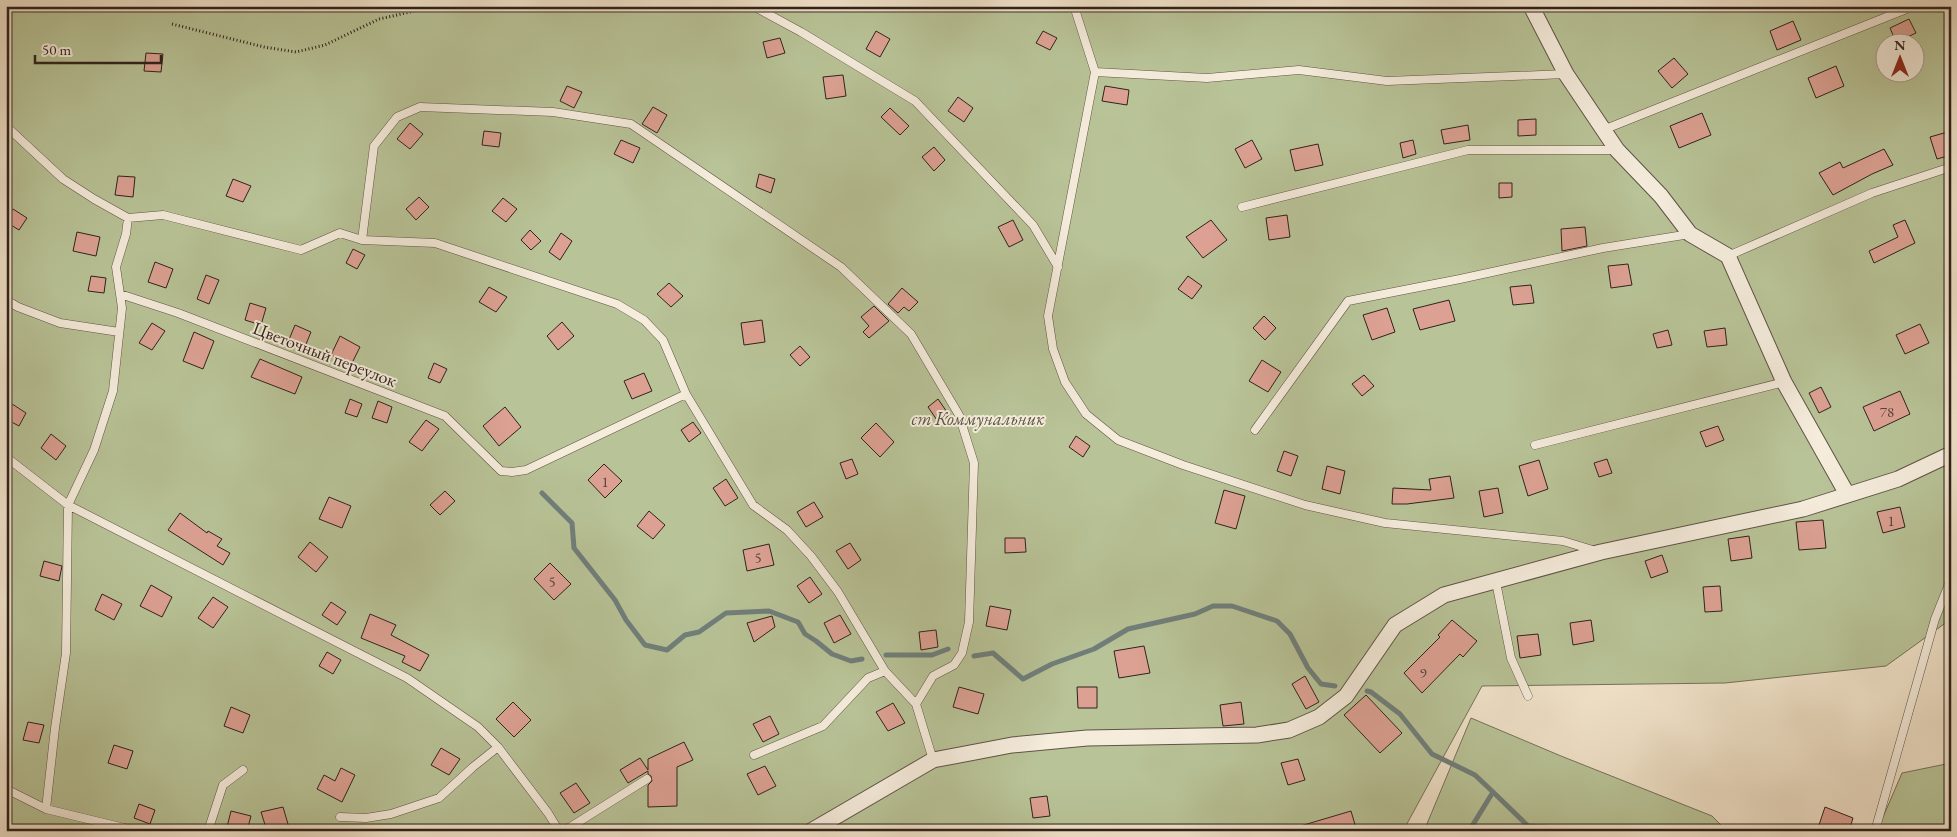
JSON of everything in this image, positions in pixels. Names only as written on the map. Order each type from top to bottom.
[{"type":"street","points":[[1531,6],[1566,74],[1616,150],[1661,196],[1690,234],[1728,256],[1784,382],[1847,494]]},
{"type":"street","points":[[811,831],[933,760],[1012,745],[1087,738],[1256,735],[1289,730],[1319,717],[1346,696],[1395,626],[1444,595],[1601,552],[1803,509],[1898,479],[1951,454]]},
{"type":"lane","points":[[753,6],[801,32],[915,101],[1032,225],[1058,267]]},
{"type":"lane","points":[[1074,6],[1095,72],[1048,316],[1053,349],[1065,382],[1086,414],[1118,440],[1182,465],[1314,507],[1386,523],[1564,541],[1601,552]]},
{"type":"lane","points":[[1603,130],[1914,6]]},
{"type":"lane","points":[[1095,72],[1208,78],[1300,70],[1387,81],[1566,74]]},
{"type":"lane","points":[[362,240],[374,146],[397,117],[420,107],[553,112],[631,124],[841,267],[912,334],[959,415],[974,463],[969,622],[962,653],[954,665],[933,676],[916,704]]},
{"type":"lane","points":[[6,126],[64,179],[128,218],[163,215],[301,250],[340,233],[362,240],[435,242],[617,304],[644,320],[663,340],[686,394],[753,505],[787,530],[811,556],[838,592],[885,671],[916,704],[933,760]]},
{"type":"lane","points":[[1242,207],[1468,150],[1616,150]]},
{"type":"lane","points":[[1728,256],[1872,194],[1951,167]]},
{"type":"lane","points":[[46,809],[66,653],[68,505],[94,450],[113,390],[122,308],[116,267],[126,234],[128,218]]},
{"type":"lane","points":[[1255,430],[1348,301],[1603,248],[1690,234]]},
{"type":"lane","name":"Цветочный переулок","points":[[120,294],[178,313],[445,416],[501,471],[526,470],[686,394]]},
{"type":"lane","points":[[6,300],[18,307],[60,323],[119,332]]},
{"type":"lane","points":[[1535,445],[1784,382]]},
{"type":"lane","points":[[6,457],[68,505],[406,678],[478,727],[498,747],[548,813],[559,831]]},
{"type":"lane","points":[[1876,831],[1935,619],[1951,579]]},
{"type":"lane","points":[[1496,582],[1511,658],[1528,696]]},
{"type":"lane","points":[[754,755],[823,726],[868,678],[885,671]]},
{"type":"lane","points":[[340,817],[366,818],[391,814],[439,798],[472,767],[498,747]]},
{"type":"lane","points":[[208,831],[222,785],[243,770]]},
{"type":"lane","points":[[564,831],[647,779]]},
{"type":"lane","points":[[6,789],[46,809],[137,831]]},
{"type":"path","points":[[172,24],[264,47],[296,52],[326,45],[379,19],[437,6]]},
{"type":"green space","name":"ст Коммунальник","points":[[6,6],[1951,6],[1951,619],[1886,666],[1725,683],[1482,686],[1403,831],[6,831]]},
{"type":"green space","points":[[1471,718],[1712,816],[1727,831],[1424,831]]},
{"type":"green space","points":[[1951,763],[1951,831],[1877,831],[1902,773]]},
{"type":"building","points":[[1909,19],[1916,32],[1892,32],[1890,28]]},
{"type":"building","points":[[1793,21],[1801,40],[1777,50],[1770,31]]},
{"type":"building","points":[[876,31],[890,39],[880,57],[866,49]]},
{"type":"building","points":[[1043,31],[1057,38],[1050,50],[1036,43]]},
{"type":"building","points":[[780,38],[785,53],[767,58],[763,42]]},
{"type":"building","points":[[146,53],[163,54],[161,72],[144,71]]},
{"type":"building","points":[[1674,58],[1688,74],[1672,88],[1658,71]]},
{"type":"building","points":[[1836,66],[1844,86],[1816,98],[1808,78]]},
{"type":"building","points":[[843,75],[846,96],[826,99],[823,77]]},
{"type":"building","points":[[567,86],[582,92],[574,108],[560,101]]},
{"type":"building","points":[[1105,86],[1129,90],[1127,105],[1102,101]]},
{"type":"building","points":[[958,97],[973,108],[964,122],[948,111]]},
{"type":"building","points":[[653,107],[667,115],[657,133],[642,124]]},
{"type":"building","points":[[890,108],[909,126],[900,135],[881,117]]},
{"type":"building","points":[[1702,113],[1711,135],[1679,148],[1670,126]]},
{"type":"building","points":[[1536,119],[1536,135],[1518,136],[1518,120]]},
{"type":"building","points":[[410,123],[423,134],[410,149],[397,139]]},
{"type":"building","points":[[1468,125],[1470,140],[1444,144],[1441,130]]},
{"type":"building","points":[[484,131],[501,133],[499,147],[482,145]]},
{"type":"building","points":[[1951,131],[1951,155],[1937,159],[1930,137]]},
{"type":"building","points":[[621,140],[640,148],[633,163],[614,154]]},
{"type":"building","points":[[1252,140],[1262,159],[1245,168],[1235,149]]},
{"type":"building","points":[[1413,140],[1416,154],[1403,158],[1400,143]]},
{"type":"building","points":[[1318,144],[1323,165],[1295,171],[1290,150]]},
{"type":"building","points":[[934,147],[945,160],[934,171],[922,157]]},
{"type":"building","points":[[1884,149],[1893,165],[1833,195],[1819,173],[1840,162],[1843,168]]},
{"type":"building","points":[[759,174],[775,179],[771,193],[756,187]]},
{"type":"building","points":[[118,176],[135,177],[133,197],[115,195]]},
{"type":"building","points":[[233,179],[251,186],[243,202],[226,196]]},
{"type":"building","points":[[1499,183],[1512,183],[1512,197],[1499,198]]},
{"type":"building","points":[[419,197],[429,207],[416,220],[406,209]]},
{"type":"building","points":[[503,198],[517,209],[506,222],[492,211]]},
{"type":"building","points":[[13,209],[27,218],[19,230],[6,222]]},
{"type":"building","points":[[1287,215],[1290,237],[1269,240],[1266,218]]},
{"type":"building","points":[[1013,220],[1023,240],[1009,247],[998,227]]},
{"type":"building","points":[[1211,220],[1227,240],[1203,258],[1186,237]]},
{"type":"building","points":[[1905,220],[1915,243],[1874,263],[1869,251],[1898,237],[1893,225]]},
{"type":"building","points":[[1585,227],[1587,246],[1562,251],[1561,229]]},
{"type":"building","points":[[530,230],[541,241],[531,250],[521,240]]},
{"type":"building","points":[[77,232],[100,237],[96,256],[73,251]]},
{"type":"building","points":[[561,233],[572,241],[560,260],[549,252]]},
{"type":"building","points":[[353,249],[365,255],[357,269],[346,263]]},
{"type":"building","points":[[155,262],[173,269],[166,288],[148,282]]},
{"type":"building","points":[[1628,264],[1632,285],[1611,288],[1608,266]]},
{"type":"building","points":[[206,275],[219,280],[209,304],[197,299]]},
{"type":"building","points":[[91,276],[106,278],[104,293],[88,291]]},
{"type":"building","points":[[1188,276],[1202,286],[1192,299],[1178,289]]},
{"type":"building","points":[[669,283],[683,296],[671,307],[657,294]]},
{"type":"building","points":[[1531,285],[1534,303],[1513,305],[1510,287]]},
{"type":"building","points":[[489,287],[507,297],[496,312],[479,302]]},
{"type":"building","points":[[902,288],[918,302],[909,311],[904,307],[898,313],[888,304]]},
{"type":"building","points":[[1449,300],[1455,321],[1420,330],[1413,309]]},
{"type":"building","points":[[250,303],[266,308],[261,325],[245,320]]},
{"type":"building","points":[[874,306],[889,321],[869,338],[863,332],[869,326],[861,317]]},
{"type":"building","points":[[1387,308],[1395,332],[1372,340],[1363,315]]},
{"type":"building","points":[[1264,316],[1276,328],[1265,340],[1253,328]]},
{"type":"building","points":[[762,320],[765,342],[744,345],[741,323]]},
{"type":"building","points":[[562,322],[574,336],[558,350],[547,336]]},
{"type":"building","points":[[152,323],[165,331],[152,350],[139,343]]},
{"type":"building","points":[[1920,324],[1929,343],[1905,354],[1896,335]]},
{"type":"building","points":[[295,325],[311,332],[304,349],[288,342]]},
{"type":"building","points":[[1725,328],[1727,345],[1707,347],[1704,331]]},
{"type":"building","points":[[1668,330],[1672,345],[1657,348],[1653,334]]},
{"type":"building","points":[[194,332],[214,341],[203,369],[183,361]]},
{"type":"building","points":[[340,336],[360,347],[351,365],[331,355]]},
{"type":"building","points":[[800,346],[810,357],[800,366],[790,355]]},
{"type":"building","points":[[260,359],[302,377],[295,394],[251,377]]},
{"type":"building","points":[[1262,360],[1281,372],[1268,392],[1249,381]]},
{"type":"building","points":[[434,363],[447,369],[440,383],[428,378]]},
{"type":"building","points":[[644,373],[652,391],[632,399],[624,381]]},
{"type":"building","points":[[1364,375],[1374,386],[1362,396],[1352,384]]},
{"type":"building","points":[[1821,387],[1831,407],[1819,413],[1809,393]]},
{"type":"building","points":[[1900,391],[1910,414],[1874,431],[1863,407]]},
{"type":"building","points":[[350,399],[362,404],[357,417],[345,413]]},
{"type":"building","points":[[938,399],[949,415],[939,423],[928,407]]},
{"type":"building","points":[[6,400],[26,413],[19,426],[6,419]]},
{"type":"building","points":[[378,401],[392,407],[387,423],[372,418]]},
{"type":"building","points":[[505,407],[521,427],[499,446],[483,426]]},
{"type":"building","points":[[426,420],[439,429],[422,451],[409,442]]},
{"type":"building","points":[[693,422],[701,433],[689,442],[681,430]]},
{"type":"building","points":[[876,423],[894,442],[880,457],[861,438]]},
{"type":"building","points":[[1718,426],[1724,440],[1706,447],[1700,432]]},
{"type":"building","points":[[51,434],[66,446],[56,460],[41,448]]},
{"type":"building","points":[[1076,436],[1090,446],[1083,457],[1069,447]]},
{"type":"building","points":[[1284,451],[1298,456],[1291,476],[1277,471]]},
{"type":"building","points":[[852,459],[858,474],[846,479],[840,463]]},
{"type":"building","points":[[1607,459],[1612,473],[1599,477],[1594,463]]},
{"type":"building","points":[[1539,460],[1548,489],[1528,496],[1519,466]]},
{"type":"building","points":[[604,464],[622,481],[605,498],[588,480]]},
{"type":"building","points":[[1327,466],[1345,471],[1340,494],[1322,489]]},
{"type":"building","points":[[1450,476],[1454,498],[1392,504],[1393,488],[1431,490],[1429,479]]},
{"type":"building","points":[[726,479],[738,498],[725,506],[713,488]]},
{"type":"building","points":[[1498,488],[1503,513],[1484,517],[1479,491]]},
{"type":"building","points":[[1224,490],[1245,496],[1236,529],[1215,523]]},
{"type":"building","points":[[445,491],[455,501],[440,515],[430,505]]},
{"type":"building","points":[[329,497],[351,506],[342,528],[319,519]]},
{"type":"building","points":[[814,502],[823,517],[806,527],[797,512]]},
{"type":"building","points":[[1900,507],[1905,527],[1883,533],[1877,512]]},
{"type":"building","points":[[649,511],[665,525],[653,539],[637,526]]},
{"type":"building","points":[[180,513],[207,533],[208,531],[222,539],[217,546],[230,553],[223,565],[168,530]]},
{"type":"building","points":[[1823,520],[1826,548],[1799,550],[1796,522]]},
{"type":"building","points":[[1749,536],[1752,558],[1731,561],[1728,539]]},
{"type":"building","points":[[1005,538],[1025,538],[1026,552],[1005,553]]},
{"type":"building","points":[[310,542],[328,557],[316,572],[298,557]]},
{"type":"building","points":[[850,543],[861,560],[848,569],[836,551]]},
{"type":"building","points":[[769,544],[774,565],[747,571],[743,550]]},
{"type":"building","points":[[1662,555],[1668,572],[1651,578],[1645,561]]},
{"type":"building","points":[[44,561],[62,566],[59,581],[40,576]]},
{"type":"building","points":[[550,563],[571,584],[554,600],[534,579]]},
{"type":"building","points":[[810,577],[822,594],[809,603],[797,586]]},
{"type":"building","points":[[151,585],[172,597],[162,617],[140,606]]},
{"type":"building","points":[[1720,586],[1722,611],[1705,612],[1703,587]]},
{"type":"building","points":[[102,594],[122,604],[114,620],[95,610]]},
{"type":"building","points":[[213,597],[228,607],[213,628],[198,618]]},
{"type":"building","points":[[331,602],[346,612],[337,625],[322,615]]},
{"type":"building","points":[[990,606],[1011,610],[1007,630],[986,626]]},
{"type":"building","points":[[370,614],[396,625],[391,635],[429,655],[420,671],[402,662],[405,656],[361,638]]},
{"type":"building","points":[[840,615],[851,634],[834,643],[824,623]]},
{"type":"building","points":[[772,616],[775,627],[754,642],[747,623]]},
{"type":"building","points":[[1452,620],[1477,641],[1463,657],[1460,654],[1422,693],[1404,673],[1440,637],[1438,635]]},
{"type":"building","points":[[1591,620],[1594,641],[1573,645],[1570,623]]},
{"type":"building","points":[[936,630],[938,647],[921,650],[919,632]]},
{"type":"building","points":[[1538,634],[1541,655],[1520,658],[1517,636]]},
{"type":"building","points":[[1144,646],[1150,673],[1119,678],[1114,651]]},
{"type":"building","points":[[327,652],[341,660],[333,674],[319,666]]},
{"type":"building","points":[[1305,676],[1319,702],[1306,709],[1292,684]]},
{"type":"building","points":[[959,687],[984,694],[978,714],[953,707]]},
{"type":"building","points":[[1077,687],[1097,687],[1097,708],[1078,708]]},
{"type":"building","points":[[1366,695],[1402,733],[1380,753],[1344,715]]},
{"type":"building","points":[[513,702],[531,720],[514,737],[496,719]]},
{"type":"building","points":[[1241,702],[1244,724],[1223,726],[1220,705]]},
{"type":"building","points":[[893,703],[905,723],[888,731],[876,712]]},
{"type":"building","points":[[231,707],[250,715],[243,733],[224,726]]},
{"type":"building","points":[[770,716],[779,734],[763,742],[753,724]]},
{"type":"building","points":[[28,722],[44,725],[39,743],[23,740]]},
{"type":"building","points":[[684,742],[693,760],[677,767],[677,806],[648,807],[648,785],[652,781],[648,771],[628,783],[620,770],[640,758],[648,770],[648,759]]},
{"type":"building","points":[[114,745],[133,751],[127,769],[108,763]]},
{"type":"building","points":[[441,748],[460,759],[449,775],[431,765]]},
{"type":"building","points":[[1298,759],[1305,780],[1288,785],[1281,763]]},
{"type":"building","points":[[765,766],[776,786],[758,795],[747,774]]},
{"type":"building","points":[[341,768],[355,775],[342,802],[317,789],[324,775],[335,781]]},
{"type":"building","points":[[576,783],[590,803],[574,813],[560,793]]},
{"type":"building","points":[[1047,796],[1050,816],[1033,818],[1030,798]]},
{"type":"building","points":[[139,804],[155,810],[150,824],[134,818]]},
{"type":"building","points":[[283,807],[290,831],[267,831],[261,812]]},
{"type":"building","points":[[1825,807],[1853,818],[1849,831],[1817,831]]},
{"type":"building","points":[[231,811],[251,816],[247,831],[226,831]]},
{"type":"building","points":[[1351,811],[1356,828],[1345,831],[1297,831],[1297,827]]},
{"type":"waterway","points":[[542,493],[572,523],[574,548],[615,600],[626,620],[645,645],[667,650],[685,635],[699,632],[726,613],[769,611],[798,622],[805,634],[832,654],[851,661],[862,659]]},
{"type":"waterway","points":[[974,656],[993,653],[1023,679],[1052,664],[1094,649],[1128,629],[1195,614],[1213,606],[1232,606],[1277,621],[1290,634],[1308,668],[1321,684],[1335,686]]},
{"type":"waterway","points":[[886,655],[932,655],[948,649]]},
{"type":"waterway","points":[[1367,691],[1400,714],[1432,754],[1475,775],[1493,792]]},
{"type":"waterway","points":[[1469,831],[1493,792],[1528,826],[1608,831]]}]
